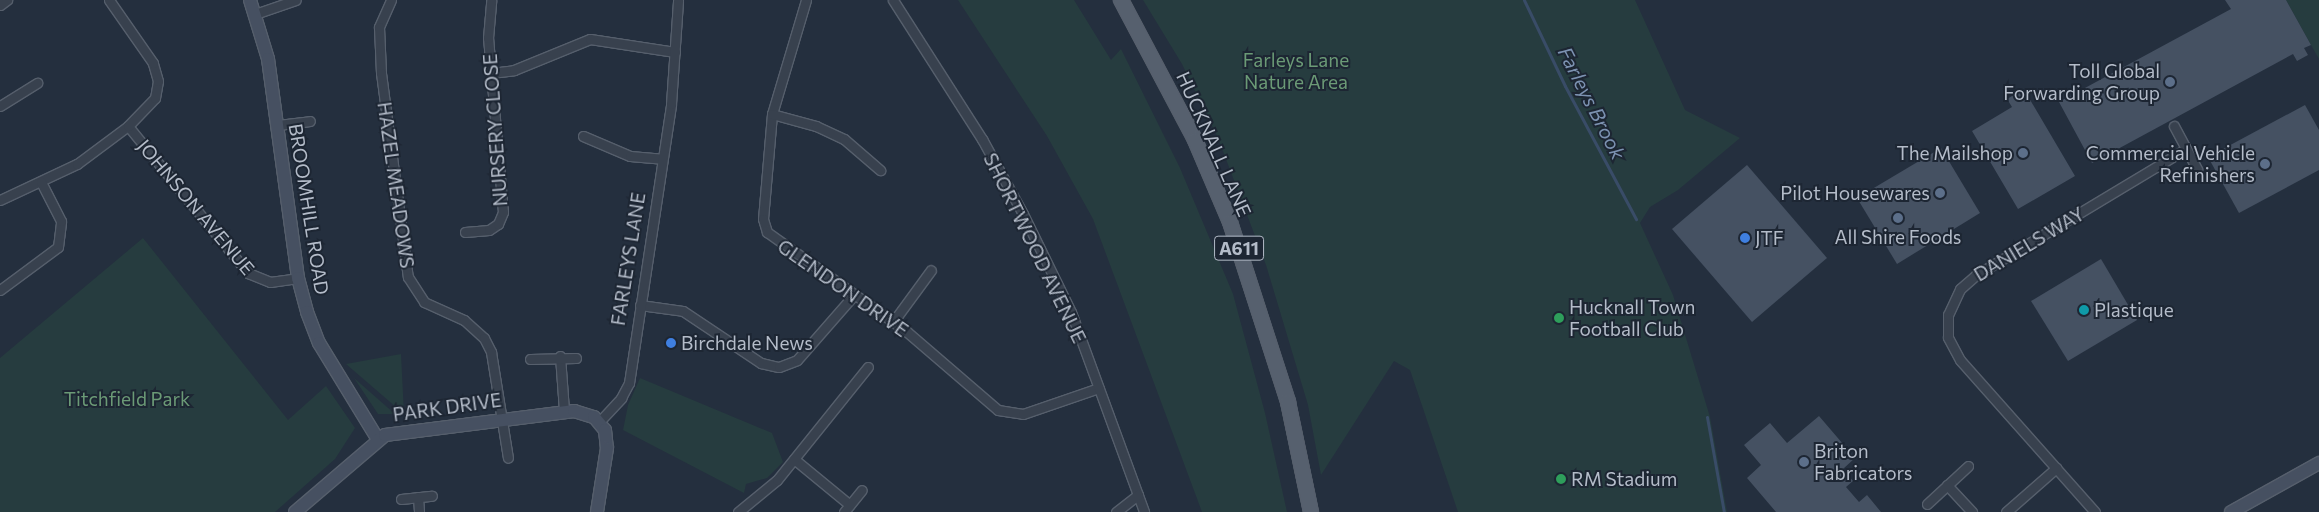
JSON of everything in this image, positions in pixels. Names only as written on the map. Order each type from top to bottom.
[{"type":"main road","name":"HUCKNALL LANE","points":[[1121,0],[1195,140],[1230,222],[1288,402],[1311,512]]},
{"type":"street","points":[[0,5],[8,0]]},
{"type":"street","points":[[0,200],[77,164],[128,126],[155,98],[157,72],[109,0]]},
{"type":"street","name":"BROOMHILL ROAD","points":[[250,0],[268,59],[298,278],[319,344],[377,438]]},
{"type":"street","points":[[255,14],[296,0]]},
{"type":"street","name":"HAZEL MEADOWS","points":[[391,0],[380,26],[381,73],[408,277],[424,302],[464,320],[484,338],[491,352],[508,458]]},
{"type":"street","name":"NURSERY CLOSE","points":[[465,232],[489,230],[498,224],[503,212],[491,72],[491,0]]},
{"type":"street","name":"FARLEYS LANE","points":[[599,422],[626,390],[662,159],[678,0]]},
{"type":"street","name":"GLENDON DRIVE","points":[[806,0],[772,114],[763,219],[767,232],[893,322],[998,410],[1010,415],[1099,388]]},
{"type":"street","name":"SHORTWOOD AVENUE","points":[[893,0],[982,139],[1023,214],[1071,312],[1144,512]]},
{"type":"street","points":[[491,72],[514,70],[590,39],[674,52]]},
{"type":"street","points":[[0,106],[37,83]]},
{"type":"street","points":[[772,114],[816,126],[844,139],[880,170]]},
{"type":"street","points":[[278,125],[310,121]]},
{"type":"street","name":"JOHNSON AVENUE","points":[[128,126],[248,273],[270,282],[298,278]]},
{"type":"street","points":[[2174,126],[2198,169]]},
{"type":"street","points":[[584,136],[630,156],[662,159]]},
{"type":"street","name":"DANIELS WAY","points":[[2095,512],[1954,350],[1947,331],[1950,307],[1960,289],[1976,275],[2186,149]]},
{"type":"street","points":[[0,290],[58,247],[61,221],[41,182]]},
{"type":"street","points":[[893,322],[931,270]]},
{"type":"street","points":[[640,305],[682,311],[761,363],[779,367],[797,360],[854,295]]},
{"type":"street","points":[[530,359],[560,356],[576,358]]},
{"type":"street","points":[[560,356],[564,411]]},
{"type":"street","points":[[738,512],[773,484],[868,368]]},
{"type":"street","name":"PARK DRIVE","points":[[295,512],[377,438],[398,431],[564,411],[586,414],[599,422]]},
{"type":"street","points":[[597,512],[608,448],[599,422]]},
{"type":"street","points":[[794,459],[847,508],[862,490]]},
{"type":"street","points":[[2231,512],[2319,463]]},
{"type":"street","points":[[1927,504],[1968,466]]},
{"type":"street","points":[[2006,512],[2056,468]]},
{"type":"street","points":[[1947,485],[1972,512]]},
{"type":"street","points":[[1116,512],[1138,495]]},
{"type":"street","points":[[402,499],[432,496]]},
{"type":"street","points":[[418,497],[419,512]]},
{"type":"green space","points":[[958,0],[1074,0],[1111,60],[1121,49],[1180,168],[1233,294],[1265,413],[1287,512],[1202,512],[1093,219],[1047,136]]},
{"type":"green space","name":"Farleys Lane Nature Area","points":[[1143,0],[1635,0],[1685,110],[1740,138],[1678,190],[1650,207],[1640,223],[1673,295],[1710,417],[1727,512],[1458,512],[1410,370],[1394,361],[1321,475],[1308,405],[1266,265],[1218,138],[1182,64]]},
{"type":"green space","points":[[2286,0],[2319,0],[2319,59],[2311,45]]},
{"type":"green space","name":"Titchfield Park","points":[[143,238],[288,420],[326,386],[355,428],[335,459],[275,512],[0,512],[0,358]]},
{"type":"green space","points":[[401,354],[404,414],[346,364]]},
{"type":"green space","points":[[354,378],[395,414],[378,414]]},
{"type":"green space","points":[[640,378],[772,433],[783,462],[767,478],[746,484],[744,493],[623,430],[628,405]]},
{"type":"building","name":"Toll Global Forwarding Group","points":[[2225,0],[2286,0],[2311,45],[2304,48],[2308,55],[2297,61],[2293,54],[2092,163],[2059,102],[2231,9]]},
{"type":"building","name":"The Mailshop","points":[[2019,92],[2024,100],[2029,98],[2075,176],[2018,209],[1972,131],[2012,107],[2007,99]]},
{"type":"building","name":"Commercial Vehicle Refinishers","points":[[2305,105],[2319,130],[2319,170],[2239,213],[2208,157]]},
{"type":"building","points":[[1941,148],[1980,213],[1897,264],[1857,198]]},
{"type":"building","name":"JTF","points":[[1747,165],[1827,258],[1752,322],[1672,229]]},
{"type":"building","name":"Plastique","points":[[2101,259],[2137,320],[2068,361],[2031,301]]},
{"type":"building","name":"Briton Fabricators","points":[[1819,416],[1855,458],[1843,469],[1853,481],[1846,487],[1859,502],[1867,495],[1881,512],[1776,512],[1747,478],[1761,465],[1744,445],[1770,423],[1787,443]]},
{"type":"waterway","name":"Farleys Brook","points":[[1524,0],[1565,86],[1636,219]]},
{"type":"waterway","points":[[1707,417],[1724,512]]},
{"type":"place","name":"Toll Global Forwarding Group","points":[[2170,82]]},
{"type":"place","name":"The Mailshop","points":[[2023,153]]},
{"type":"place","name":"Commercial Vehicle Refinishers","points":[[2265,164]]},
{"type":"place","name":"Pilot Housewares","points":[[1940,193]]},
{"type":"place","name":"All Shire Foods","points":[[1898,218]]},
{"type":"place","name":"JTF","points":[[1745,238]]},
{"type":"place","name":"Plastique","points":[[2084,310]]},
{"type":"place","name":"Hucknall Town Football Club","points":[[1559,318]]},
{"type":"place","name":"Birchdale News","points":[[671,343]]},
{"type":"place","name":"Briton Fabricators","points":[[1804,462]]},
{"type":"place","name":"RM Stadium","points":[[1561,479]]}]
